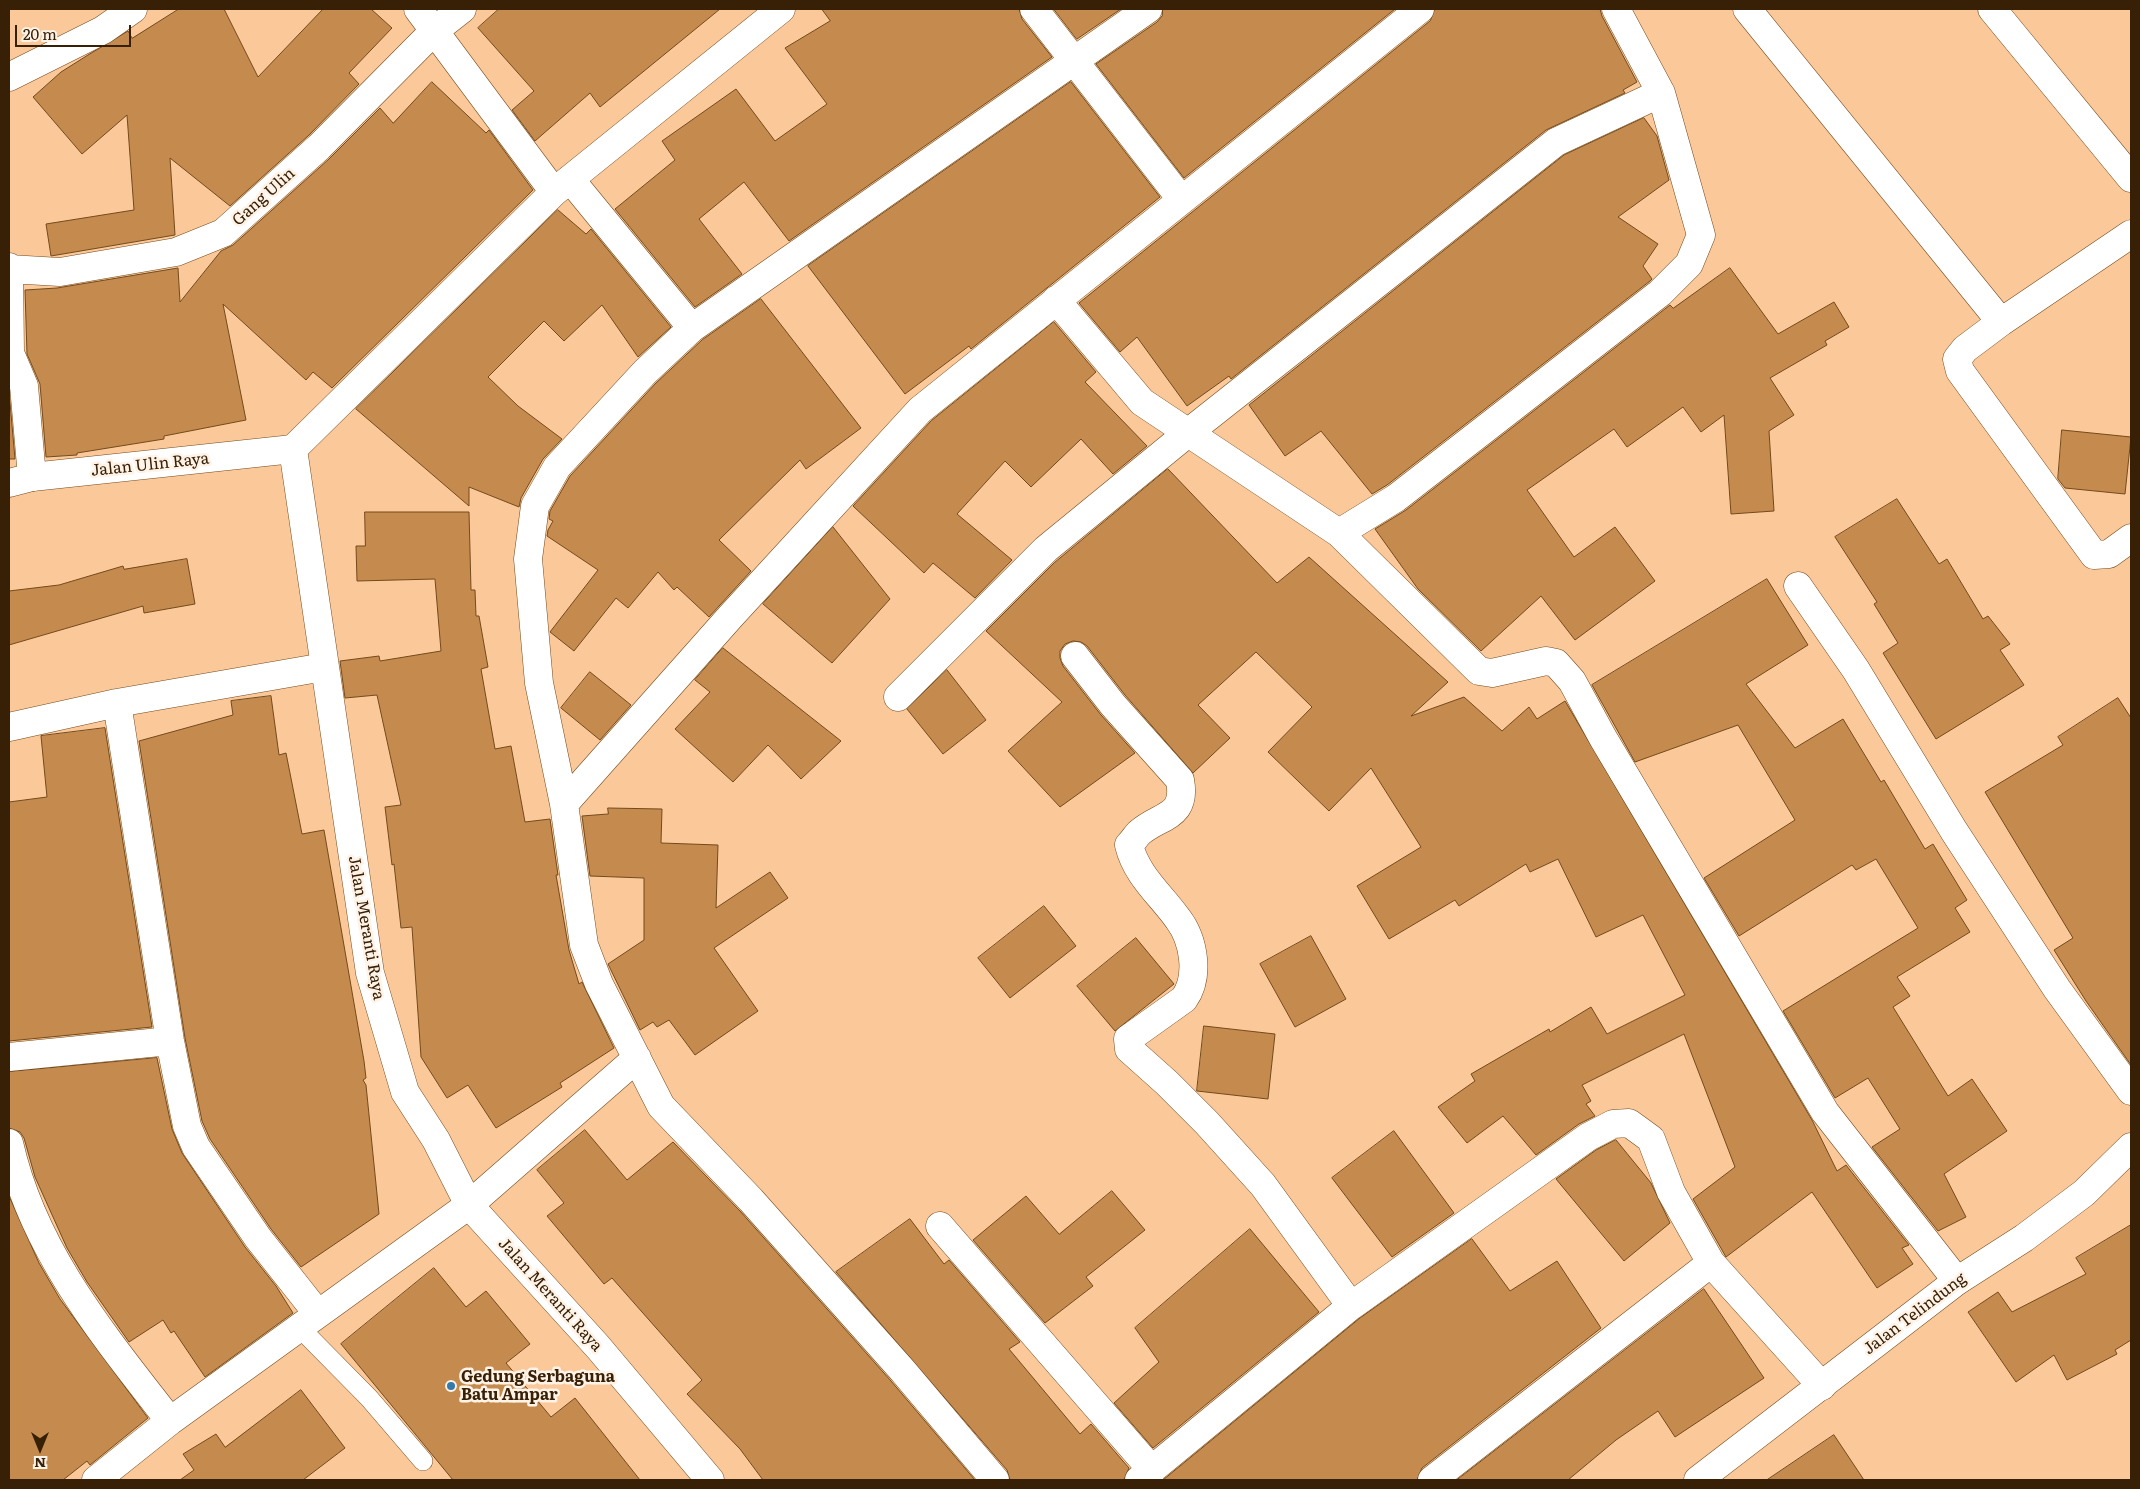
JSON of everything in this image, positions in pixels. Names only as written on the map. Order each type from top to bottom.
[{"type":"street","points":[[9,77],[103,30],[134,9]]},
{"type":"street","points":[[418,9],[562,186],[692,328]]},
{"type":"street","name":"Gang Ulin","points":[[9,268],[68,271],[176,252],[224,234],[319,147],[434,31],[462,9]]},
{"type":"street","points":[[293,449],[562,186],[781,9]]},
{"type":"street","points":[[1034,9],[1181,199]]},
{"type":"street","points":[[995,1480],[904,1371],[771,1222],[661,1106],[599,984],[584,945],[564,804],[539,683],[528,559],[535,506],[557,467],[645,372],[692,328],[1148,9]]},
{"type":"street","points":[[564,804],[730,616],[920,410],[1420,9]]},
{"type":"street","points":[[1339,533],[1396,498],[1660,293],[1689,264],[1701,235],[1661,93],[1616,9]]},
{"type":"street","points":[[1747,9],[2001,322]]},
{"type":"street","points":[[1992,9],[2131,178]]},
{"type":"street","points":[[898,697],[1046,549],[1190,432],[1556,142],[1661,93]]},
{"type":"street","points":[[2131,234],[2001,322],[1965,349],[1957,359],[1960,371],[2094,556],[2109,554],[2131,538]]},
{"type":"street","points":[[9,268],[10,353],[24,386],[20,480]]},
{"type":"street","points":[[1056,300],[1142,402],[1190,432],[1267,487],[1339,533],[1479,670],[1492,673],[1546,661],[1556,663],[1572,681],[1603,738],[1825,1112],[1957,1281]]},
{"type":"street","name":"Jalan Ulin Raya","points":[[20,480],[293,449]]},
{"type":"street","name":"Jalan Meranti Raya","points":[[293,449],[370,973],[405,1092],[436,1140],[469,1205],[598,1347],[710,1480]]},
{"type":"street","points":[[1798,586],[1856,670],[1954,831],[2057,989],[2131,1091]]},
{"type":"street","points":[[1075,656],[1113,705],[1180,780],[1183,794],[1178,809],[1140,832],[1129,845],[1132,856],[1144,877],[1180,921],[1190,948],[1194,979],[1191,990],[1184,999],[1128,1039],[1129,1049],[1200,1116],[1263,1185],[1350,1306]]},
{"type":"street","points":[[9,727],[117,703],[324,667]]},
{"type":"street","points":[[117,703],[170,1041],[187,1126],[196,1147],[258,1238],[308,1320]]},
{"type":"street","points":[[9,1057],[170,1041]]},
{"type":"street","points":[[96,1480],[170,1421],[469,1205],[637,1058]]},
{"type":"street","points":[[940,1226],[1146,1475],[1350,1306],[1588,1137],[1613,1124],[1629,1123],[1651,1138],[1671,1192],[1711,1263],[1822,1386]]},
{"type":"street","points":[[9,1143],[23,1194],[43,1239],[63,1274],[89,1315],[170,1421]]},
{"type":"street","name":"Jalan Telindung","points":[[1698,1480],[1957,1281],[2024,1238],[2084,1193],[2131,1148]]},
{"type":"street","points":[[1432,1480],[1711,1263]]},
{"type":"lane","points":[[308,1320],[369,1398],[423,1461]]},
{"type":"building","points":[[179,9],[224,9],[258,77],[323,9],[371,9],[392,28],[349,73],[359,84],[308,136],[230,206],[170,158],[175,235],[51,256],[46,224],[134,210],[127,115],[82,154],[33,97],[61,72],[88,55],[128,31],[132,38]]},
{"type":"building","points":[[499,9],[720,9],[600,107],[590,93],[535,141],[512,110],[534,91],[478,28]]},
{"type":"building","points":[[822,9],[1019,9],[1022,19],[1052,57],[789,241],[744,182],[699,219],[742,274],[695,307],[615,209],[675,160],[662,141],[736,89],[775,141],[827,104],[785,48],[830,21]]},
{"type":"building","points":[[1054,9],[1121,9],[1077,39]]},
{"type":"building","points":[[1163,9],[1395,9],[1184,178],[1096,64],[1157,22],[1162,16]]},
{"type":"building","points":[[1435,9],[1600,9],[1637,82],[1623,90],[1625,93],[1546,130],[1231,379],[1229,376],[1187,406],[1137,337],[1120,352],[1079,303],[1430,21]]},
{"type":"building","points":[[432,82],[486,133],[489,130],[533,190],[332,388],[313,372],[306,380],[223,304],[246,420],[164,436],[164,439],[77,453],[77,455],[46,457],[40,384],[27,354],[25,290],[57,288],[178,268],[180,302],[221,251],[233,245],[329,159],[380,108],[393,123]]},
{"type":"building","points":[[1071,82],[1160,197],[971,349],[969,346],[905,394],[808,266]]},
{"type":"building","points":[[1644,118],[1657,136],[1669,180],[1618,217],[1658,244],[1643,266],[1652,279],[1650,281],[1387,485],[1372,494],[1321,431],[1285,456],[1249,405],[1564,155]]},
{"type":"building","points":[[558,210],[586,234],[591,229],[671,327],[638,357],[602,305],[564,341],[544,321],[488,377],[518,406],[562,439],[543,459],[521,498],[519,507],[469,487],[469,506],[356,409]]},
{"type":"building","points":[[1730,268],[1778,334],[1834,302],[1849,327],[1825,341],[1827,345],[1770,378],[1794,415],[1769,431],[1774,511],[1731,514],[1724,415],[1701,432],[1683,407],[1627,447],[1614,429],[1527,490],[1574,557],[1615,527],[1655,581],[1575,640],[1541,596],[1481,651],[1418,589],[1375,529],[1406,510],[1670,305],[1673,308]]},
{"type":"building","points":[[761,299],[861,428],[806,469],[800,460],[719,540],[751,571],[709,617],[677,587],[674,590],[658,572],[628,608],[616,598],[574,651],[550,632],[598,570],[547,536],[553,521],[549,519],[550,511],[570,476],[656,383],[702,340]]},
{"type":"building","points":[[1054,322],[1096,372],[1085,382],[1147,446],[1113,474],[1081,439],[1031,487],[1005,461],[957,514],[1012,560],[975,598],[933,563],[924,573],[853,506],[931,421]]},
{"type":"building","points":[[9,391],[15,459],[9,459]]},
{"type":"building","points":[[2062,430],[2131,437],[2125,494],[2065,488],[2058,479]]},
{"type":"building","points":[[1168,469],[1277,583],[1309,557],[1448,682],[1411,716],[1464,697],[1502,731],[1529,707],[1537,719],[1565,701],[1812,1120],[1837,1171],[1846,1165],[1909,1245],[1902,1248],[1913,1264],[1877,1288],[1812,1192],[1726,1257],[1693,1199],[1735,1167],[1684,1034],[1582,1085],[1591,1101],[1586,1104],[1595,1116],[1579,1124],[1536,1155],[1503,1116],[1467,1143],[1438,1107],[1475,1081],[1471,1074],[1549,1029],[1550,1032],[1591,1007],[1607,1034],[1685,995],[1643,915],[1596,937],[1558,859],[1530,872],[1526,864],[1459,906],[1455,900],[1389,939],[1357,886],[1421,847],[1371,768],[1329,811],[1268,752],[1312,707],[1256,652],[1198,705],[1230,738],[1193,773],[1125,695],[1087,646],[1081,642],[1073,641],[1065,644],[1060,651],[1063,666],[1101,715],[1135,753],[1060,807],[1008,751],[1062,702],[986,631],[1054,563]]},
{"type":"building","points":[[1897,499],[1939,564],[1947,559],[1983,619],[1988,616],[2010,644],[2000,650],[2024,685],[1936,739],[1883,653],[1898,643],[1874,604],[1877,602],[1835,537]]},
{"type":"building","points":[[365,512],[469,512],[471,590],[475,590],[476,616],[479,616],[488,667],[481,669],[495,749],[511,746],[525,822],[550,819],[558,875],[556,875],[569,950],[579,984],[582,982],[614,1048],[560,1083],[562,1087],[496,1128],[468,1085],[447,1098],[421,1057],[412,927],[401,928],[385,807],[401,805],[377,695],[345,698],[340,661],[379,656],[380,661],[441,651],[435,579],[357,581],[356,546],[365,546]]},
{"type":"building","points":[[833,527],[890,599],[832,663],[763,604]]},
{"type":"building","points":[[187,559],[195,604],[144,613],[143,606],[9,645],[9,591],[59,585],[123,566],[124,569]]},
{"type":"building","points":[[1767,579],[1808,645],[1746,684],[1795,748],[1843,719],[1881,782],[1884,780],[1925,849],[1933,844],[1967,900],[1955,908],[1970,932],[1897,977],[1910,996],[1893,1007],[1948,1096],[1972,1079],[2007,1131],[1944,1174],[1966,1217],[1938,1231],[1872,1147],[1900,1129],[1868,1078],[1835,1098],[1783,1011],[1918,928],[1876,859],[1856,870],[1852,865],[1739,936],[1704,878],[1795,820],[1738,725],[1635,762],[1592,685]]},
{"type":"building","points":[[723,648],[841,741],[801,779],[768,745],[733,782],[675,729],[710,692],[695,680]]},
{"type":"building","points":[[947,670],[986,720],[943,754],[907,709]]},
{"type":"building","points":[[590,672],[631,705],[600,740],[561,708]]},
{"type":"building","points":[[271,696],[279,755],[286,753],[302,834],[324,830],[364,1061],[366,1078],[363,1080],[366,1085],[379,1214],[301,1267],[271,1229],[210,1139],[202,1121],[185,1038],[139,741],[233,715],[231,701]]},
{"type":"building","points":[[2118,698],[2131,718],[2131,1065],[2086,1001],[2054,950],[2073,938],[1985,792],[2063,745],[2058,737]]},
{"type":"building","points":[[105,728],[152,1027],[9,1041],[9,802],[47,797],[41,736]]},
{"type":"building","points":[[608,808],[662,809],[661,843],[718,845],[716,908],[770,872],[788,898],[714,948],[758,1011],[695,1055],[669,1020],[657,1027],[653,1022],[640,1030],[608,964],[644,940],[644,878],[590,876],[582,816],[608,814]]},
{"type":"building","points":[[1044,906],[1076,946],[1010,998],[978,958]]},
{"type":"building","points":[[1311,936],[1346,999],[1295,1027],[1260,964]]},
{"type":"building","points":[[1136,938],[1174,984],[1115,1031],[1077,986]]},
{"type":"building","points":[[1204,1026],[1275,1034],[1268,1099],[1197,1091]]},
{"type":"building","points":[[157,1058],[172,1129],[182,1153],[245,1247],[276,1286],[293,1313],[205,1377],[174,1331],[171,1333],[163,1320],[129,1342],[87,1282],[67,1248],[35,1177],[24,1138],[20,1132],[9,1128],[9,1072]]},
{"type":"building","points":[[585,1130],[627,1180],[673,1142],[740,1211],[891,1381],[975,1480],[763,1480],[740,1449],[687,1394],[702,1380],[612,1278],[604,1284],[547,1216],[564,1203],[537,1170]]},
{"type":"building","points":[[1394,1131],[1454,1213],[1392,1257],[1332,1178]]},
{"type":"building","points":[[1616,1140],[1651,1183],[1670,1223],[1624,1261],[1556,1179],[1596,1150]]},
{"type":"building","points":[[1112,1191],[1145,1230],[1086,1277],[1093,1286],[1045,1323],[973,1240],[1026,1196],[1059,1234]]},
{"type":"building","points":[[9,1196],[39,1263],[60,1299],[148,1418],[90,1465],[87,1461],[63,1480],[9,1480]]},
{"type":"building","points":[[910,1219],[944,1264],[949,1260],[1020,1342],[1009,1349],[1080,1434],[1091,1424],[1129,1468],[1124,1480],[1010,1480],[1007,1470],[836,1272]]},
{"type":"building","points":[[2131,1225],[2131,1340],[2115,1350],[2117,1354],[2067,1380],[2054,1355],[2016,1382],[1968,1312],[1998,1292],[2012,1312],[2086,1274],[2076,1258]]},
{"type":"building","points":[[1250,1229],[1319,1312],[1153,1448],[1114,1403],[1159,1362],[1135,1328]]},
{"type":"building","points":[[1472,1239],[1510,1291],[1557,1261],[1601,1328],[1422,1468],[1417,1480],[1163,1480],[1360,1318]]},
{"type":"building","name":"Gedung Serbaguna Batu Ampar","points":[[434,1268],[466,1307],[486,1291],[530,1344],[506,1363],[551,1417],[575,1398],[640,1480],[453,1480],[341,1344]]},
{"type":"building","points":[[1704,1289],[1764,1378],[1675,1437],[1658,1411],[1616,1440],[1568,1480],[1457,1480]]},
{"type":"building","points":[[301,1390],[345,1448],[303,1480],[180,1480],[194,1470],[183,1454],[216,1434],[225,1447]]},
{"type":"building","points":[[1834,1435],[1864,1480],[1767,1480]]},
{"type":"place","name":"Gedung Serbaguna Batu Ampar","points":[[451,1386]]}]
